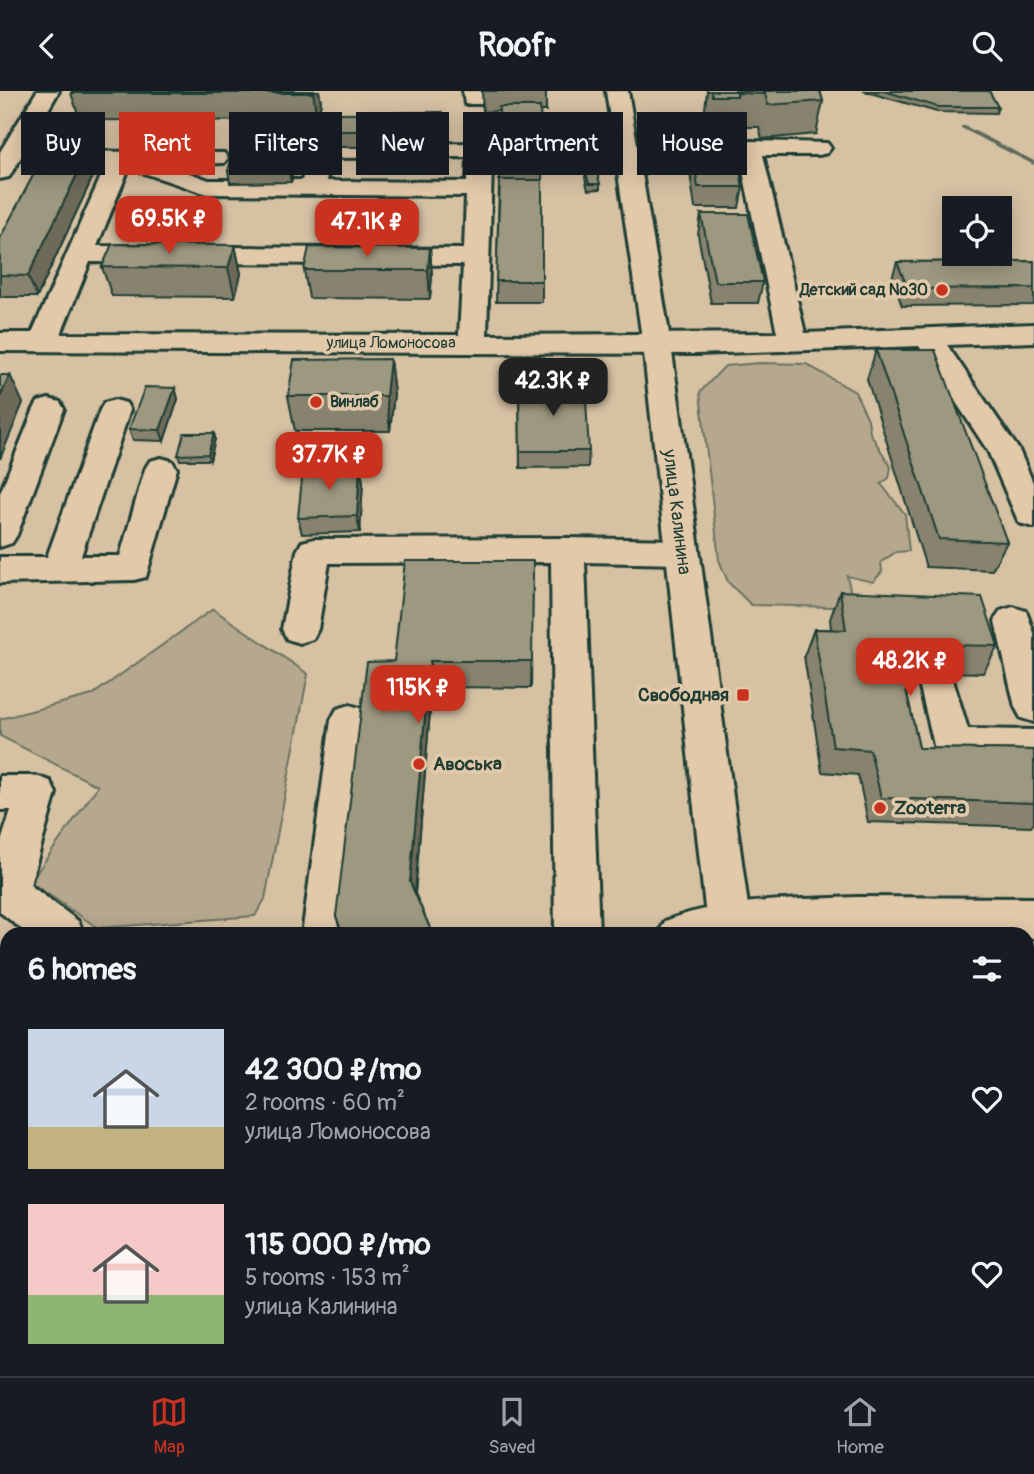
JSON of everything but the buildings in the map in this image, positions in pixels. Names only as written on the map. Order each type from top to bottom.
[{"type":"main road","points":[[6,159],[48,91]]},
{"type":"main road","name":"улица Калинина","points":[[617,91],[657,345],[730,927]]},
{"type":"main road","points":[[312,188],[321,151],[480,141],[473,344]]},
{"type":"main road","points":[[793,344],[750,148],[819,148]]},
{"type":"main road","points":[[6,159],[119,158]]},
{"type":"main road","points":[[43,342],[119,163]]},
{"type":"main road","points":[[171,175],[207,187],[479,189]]},
{"type":"main road","points":[[80,254],[477,257]]},
{"type":"main road","name":"улица Ломоносова","points":[[0,342],[793,344],[1034,333]]},
{"type":"main road","points":[[928,338],[1019,450],[1031,515],[1034,515]]},
{"type":"main road","points":[[0,535],[49,409]]},
{"type":"main road","points":[[60,569],[115,410]]},
{"type":"main road","points":[[0,570],[134,568],[161,469]]},
{"type":"main road","points":[[568,550],[577,927]]},
{"type":"main road","points":[[300,629],[314,551],[682,552]]},
{"type":"main road","points":[[1013,621],[1034,706]]},
{"type":"main road","points":[[939,687],[953,745],[1034,746]]},
{"type":"main road","points":[[325,927],[350,720]]},
{"type":"main road","points":[[0,793],[36,793],[7,892],[53,927]]},
{"type":"main road","points":[[750,927],[797,920],[994,926],[1034,918]]},
{"type":"shaded area","points":[[759,363],[806,364],[855,392],[868,419],[870,433],[891,467],[889,478],[881,484],[905,514],[909,551],[896,552],[881,562],[882,572],[873,582],[847,576],[851,593],[834,607],[751,605],[728,582],[719,560],[700,392],[725,366]]},
{"type":"shaded area","points":[[213,609],[308,674],[265,899],[255,916],[97,927],[30,882],[98,786],[0,736],[0,719],[92,695]]},
{"type":"waterway","points":[[963,127],[1034,163]]},
{"type":"place","name":"Детский сад №30","points":[[942,290]]},
{"type":"place","name":"Винлаб","points":[[316,402]]},
{"type":"place","name":"Свободная","points":[[743,695]]},
{"type":"place","name":"Авоська","points":[[419,764]]},
{"type":"place","name":"Zooterra","points":[[880,808]]}]
